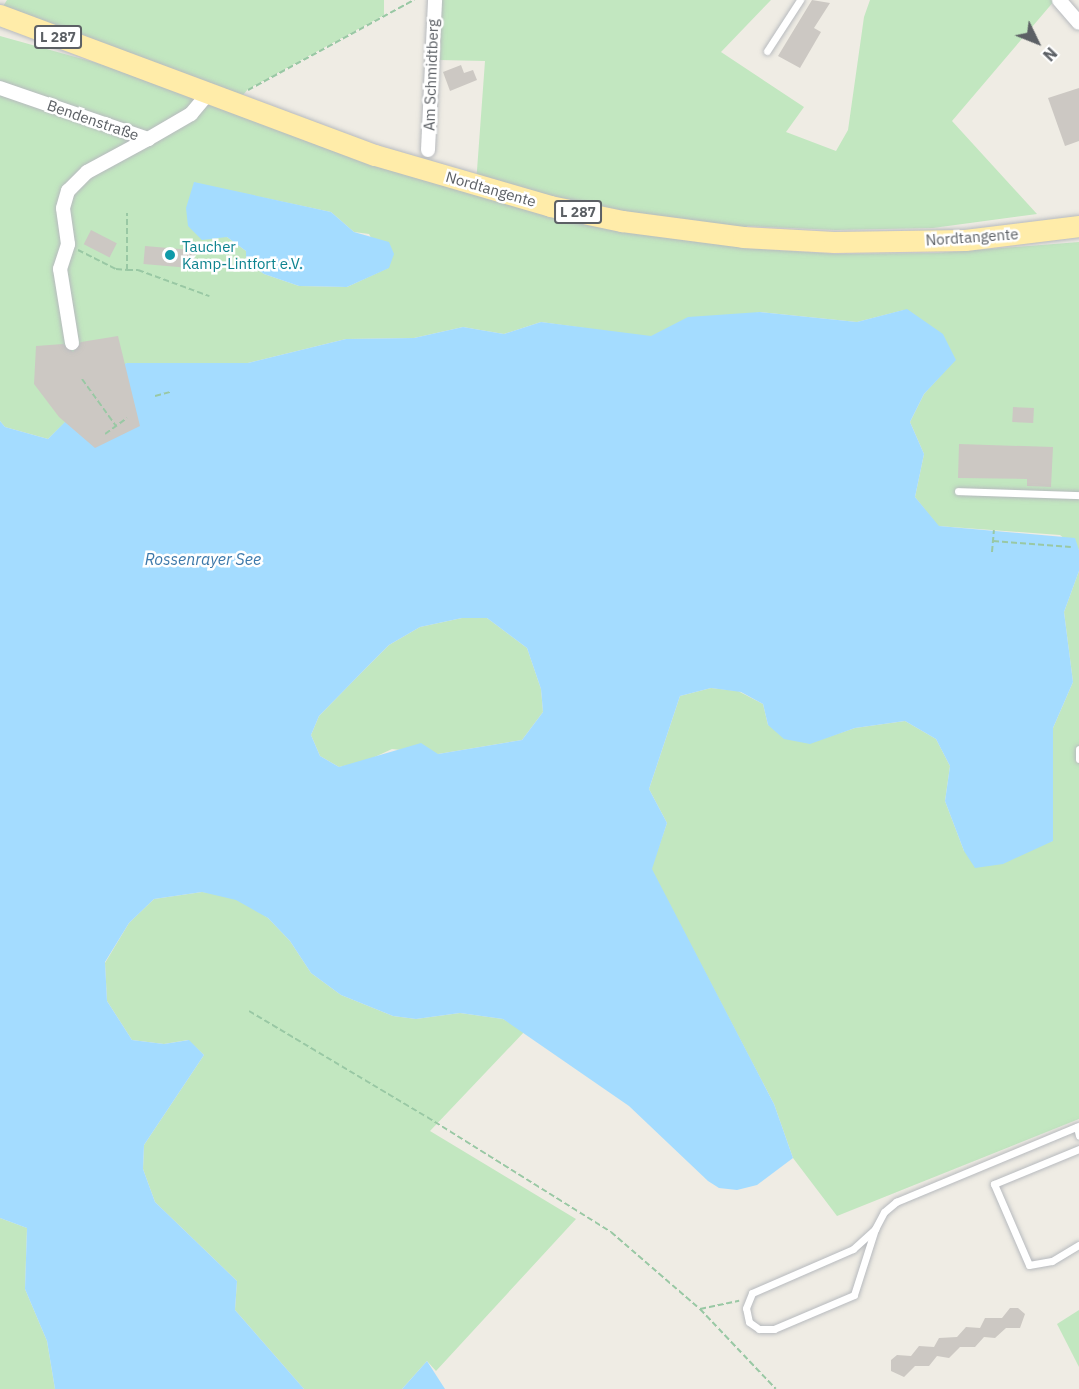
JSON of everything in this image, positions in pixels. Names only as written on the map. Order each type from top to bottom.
[{"type":"main road","name":"Nordtangente","points":[[0,15],[235,105],[375,155],[550,206],[622,221],[743,237],[834,242],[965,240],[1079,226]]},
{"type":"street","name":"Am Schmidtberg","points":[[428,150],[435,0]]},
{"type":"street","points":[[1059,0],[1079,23]]},
{"type":"street","name":"Bendenstraße","points":[[0,88],[148,139],[190,114],[208,94]]},
{"type":"street","points":[[72,343],[60,268],[68,244],[63,208],[76,180],[148,139]]},
{"type":"lane","points":[[767,51],[800,0]]},
{"type":"lane","points":[[958,490],[1079,495]]},
{"type":"lane","points":[[1079,749],[1079,759]]},
{"type":"lane","points":[[875,1229],[854,1249],[759,1288],[748,1299],[749,1322],[767,1330],[854,1295],[875,1229],[884,1212],[896,1202],[1078,1127],[1079,1136]]},
{"type":"lane","points":[[1079,1149],[994,1184],[1029,1264],[1052,1261],[1079,1245]]},
{"type":"path","points":[[235,105],[251,87],[414,0]]},
{"type":"path","points":[[127,213],[127,270]]},
{"type":"path","points":[[68,244],[116,269],[138,270],[209,296]]},
{"type":"path","points":[[82,379],[116,426]]},
{"type":"path","points":[[155,396],[170,392]]},
{"type":"path","points":[[105,434],[127,418]]},
{"type":"path","points":[[992,552],[994,530]]},
{"type":"path","points":[[993,541],[1071,547]]},
{"type":"path","points":[[249,1011],[591,1219],[700,1309],[776,1389]]},
{"type":"path","points":[[700,1309],[748,1299]]},
{"type":"green space","points":[[7,0],[384,0],[384,15],[248,89],[234,106],[476,184],[485,61],[440,60],[441,0],[771,0],[721,52],[804,107],[786,132],[836,151],[848,130],[864,17],[870,0],[1055,0],[952,121],[1037,214],[933,228],[835,230],[747,226],[743,237],[633,223],[743,248],[837,254],[937,253],[1079,242],[1079,550],[1060,535],[938,526],[915,497],[924,454],[910,422],[924,394],[955,360],[904,310],[857,322],[760,312],[649,337],[541,322],[504,334],[463,327],[414,338],[346,339],[248,363],[127,363],[48,439],[5,427],[0,421],[0,36],[183,87],[0,11]],"holes":[[[194,183],[331,212],[354,232],[369,234],[388,268],[347,287],[299,286],[264,274],[246,262],[246,251],[227,237]]]},
{"type":"green space","points":[[1079,571],[1079,1119],[837,1216],[793,1158],[774,1104],[651,869],[667,823],[649,789],[680,696],[711,688],[738,691],[763,704],[768,725],[810,743],[855,728],[905,721],[936,739],[950,766],[945,801],[964,851],[1053,841],[1053,728],[1073,682],[1064,612]]},
{"type":"green space","points":[[462,618],[487,618],[527,648],[541,689],[543,712],[522,740],[438,754],[392,749],[366,761],[339,767],[320,756],[311,735],[319,716],[389,645],[420,627]]},
{"type":"green space","points":[[202,892],[234,895],[268,918],[290,941],[311,973],[341,995],[393,1016],[416,1019],[460,1013],[503,1019],[525,1031],[430,1131],[576,1219],[436,1371],[427,1361],[402,1389],[304,1389],[235,1310],[237,1281],[155,1202],[143,1169],[144,1145],[204,1055],[188,1040],[164,1044],[132,1040],[107,1001],[105,963],[129,923],[154,899]]},
{"type":"green space","points":[[0,1218],[27,1228],[25,1289],[47,1341],[55,1389],[0,1389]]},
{"type":"green space","points":[[1079,1310],[1079,1367],[1057,1324]]},
{"type":"water","points":[[194,182],[331,212],[354,232],[389,242],[394,254],[389,268],[347,287],[299,286],[264,274],[246,262],[246,251],[227,237],[202,240],[188,226],[186,208]]},
{"type":"water","name":"Rossenrayer See","points":[[907,309],[943,334],[956,360],[924,394],[910,422],[924,454],[915,497],[939,526],[1075,538],[1079,550],[1079,571],[1064,612],[1073,682],[1053,728],[1053,841],[1003,864],[975,868],[964,851],[945,801],[950,766],[936,739],[905,721],[855,728],[810,744],[784,739],[768,725],[763,704],[741,692],[711,688],[680,696],[649,789],[667,823],[652,869],[774,1104],[793,1158],[757,1185],[737,1190],[719,1188],[708,1181],[629,1106],[503,1019],[460,1013],[416,1019],[393,1016],[341,995],[311,973],[290,941],[268,918],[236,900],[202,892],[154,899],[129,923],[105,962],[107,1001],[132,1040],[164,1044],[189,1040],[204,1055],[144,1145],[143,1169],[155,1202],[237,1281],[235,1310],[304,1389],[55,1389],[47,1341],[25,1289],[27,1228],[0,1218],[0,421],[5,427],[48,439],[77,410],[106,371],[127,363],[248,363],[346,339],[414,338],[463,327],[504,334],[541,322],[651,336],[688,317],[760,312],[857,322]],"holes":[[[462,618],[487,618],[527,648],[541,689],[543,712],[522,740],[438,754],[421,743],[339,767],[320,756],[311,735],[319,716],[389,645],[420,627]]]},
{"type":"water","points":[[427,1361],[445,1389],[402,1389],[403,1388]]},
{"type":"building","points":[[812,0],[830,3],[814,28],[821,32],[800,68],[778,56]]},
{"type":"building","points":[[461,65],[464,73],[473,70],[477,80],[450,91],[443,72]]},
{"type":"building","points":[[1079,88],[1079,141],[1065,146],[1048,98]]},
{"type":"building","points":[[91,230],[117,243],[110,257],[84,244]]},
{"type":"building","name":"Taucher Kamp-Lintfort e.V.","points":[[145,246],[195,250],[193,268],[143,264]]},
{"type":"building","points":[[118,336],[140,426],[95,448],[59,417],[34,384],[36,346],[63,344],[73,352],[81,342]]},
{"type":"building","points":[[1013,407],[1034,408],[1033,423],[1012,422]]},
{"type":"building","points":[[959,444],[1053,447],[1051,487],[1027,486],[1027,479],[958,478]]},
{"type":"building","points":[[1010,1308],[1018,1308],[1025,1314],[1020,1328],[1006,1328],[995,1338],[984,1337],[975,1347],[960,1347],[949,1358],[937,1356],[929,1366],[915,1366],[904,1377],[891,1371],[891,1360],[897,1355],[911,1356],[919,1346],[934,1347],[939,1338],[957,1337],[966,1327],[980,1328],[985,1318],[1002,1318]]},
{"type":"place","name":"Taucher Kamp-Lintfort e.V.","points":[[170,255]]}]
